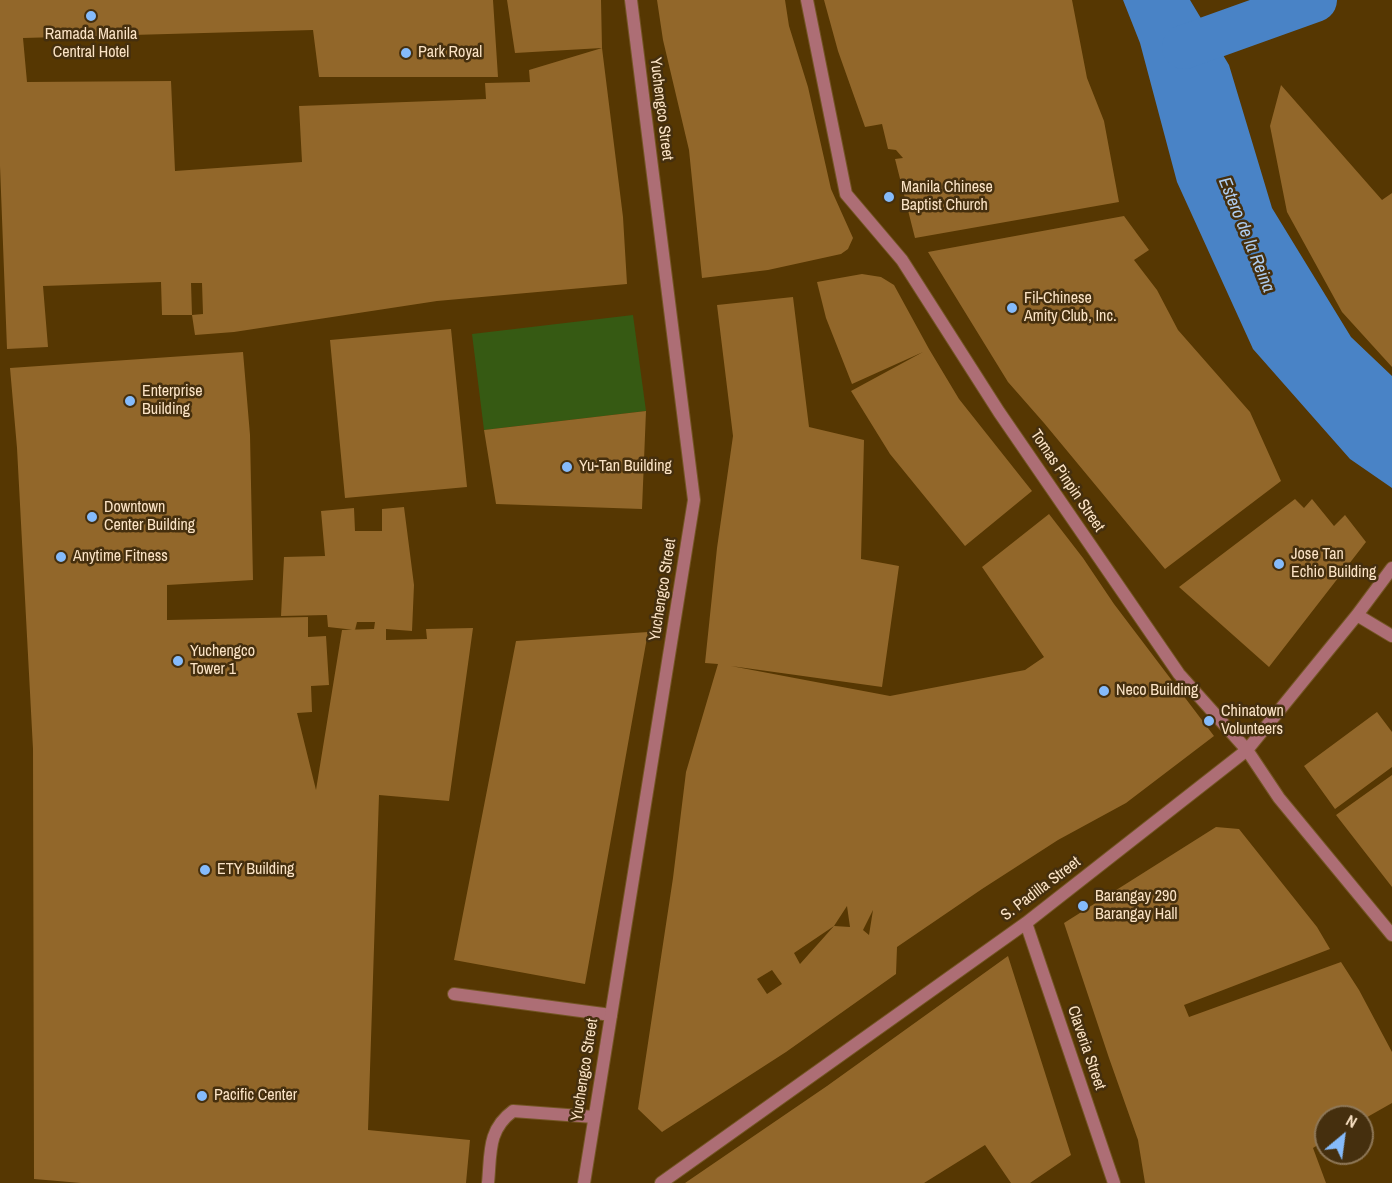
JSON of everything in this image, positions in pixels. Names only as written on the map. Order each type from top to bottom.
[{"type":"street","name":"Yuchengco Street","points":[[584,1183],[694,500],[631,0]]},
{"type":"street","name":"Tomas Pinpin Street","points":[[807,0],[846,194],[903,260],[999,412],[1179,674],[1247,750],[1279,798],[1392,935]]},
{"type":"street","name":"S. Padilla Street","points":[[661,1183],[1026,923],[1247,750],[1357,615],[1392,568]]},
{"type":"street","points":[[1357,615],[1392,636]]},
{"type":"street","name":"Claveria Street","points":[[1026,923],[1114,1183]]},
{"type":"street","points":[[454,994],[610,1015]]},
{"type":"street","points":[[488,1183],[493,1134],[503,1118],[513,1111],[594,1117]]},
{"type":"green space","points":[[633,315],[646,411],[484,430],[472,334]]},
{"type":"water","name":"Estero de la Reina","points":[[1123,0],[1190,0],[1229,65],[1272,208],[1351,337],[1392,376],[1392,488],[1350,459],[1253,349],[1177,182],[1140,43]]},
{"type":"building","points":[[0,0],[493,0],[498,77],[319,77],[313,30],[23,38],[27,82],[171,81],[175,171],[302,162],[299,106],[486,99],[485,83],[530,82],[529,70],[602,48],[623,217],[627,284],[437,301],[234,332],[195,335],[192,315],[162,315],[161,282],[43,286],[48,347],[7,349],[0,166]],"holes":[[[191,283],[202,283],[203,314],[192,315]]]},
{"type":"building","points":[[507,0],[601,0],[602,48],[515,53]]},
{"type":"building","points":[[657,0],[785,0],[789,26],[808,87],[831,189],[853,238],[848,249],[841,254],[768,270],[702,278],[689,150],[663,40]]},
{"type":"building","points":[[824,0],[1072,0],[1087,78],[1104,121],[1119,202],[915,238],[895,159],[903,158],[896,150],[888,149],[882,124],[865,127],[838,51]]},
{"type":"building","points":[[1281,85],[1382,200],[1392,193],[1392,367],[1342,312],[1287,212],[1270,126]]},
{"type":"building","points":[[1124,216],[1149,250],[1134,260],[1157,290],[1178,330],[1250,412],[1281,481],[1165,569],[1008,382],[928,252]]},
{"type":"building","points":[[862,274],[881,277],[894,285],[959,399],[1032,491],[965,546],[890,454],[851,391],[923,352],[852,384],[826,318],[817,282]]},
{"type":"building","points":[[793,297],[809,427],[864,440],[861,559],[899,566],[882,687],[731,666],[890,696],[1025,670],[1044,657],[982,567],[1049,514],[1214,736],[1126,803],[1058,840],[897,947],[896,974],[786,1052],[662,1132],[638,1109],[673,878],[686,772],[718,664],[705,663],[717,548],[733,436],[717,305]],"holes":[[[847,906],[850,927],[834,926]],[[873,910],[869,935],[863,930]],[[834,926],[800,964],[794,953]],[[772,970],[782,984],[767,994],[757,979]]]},
{"type":"building","points":[[451,329],[467,487],[345,498],[330,340]]},
{"type":"building","points":[[243,352],[250,435],[253,580],[167,585],[167,620],[308,617],[308,637],[326,636],[329,685],[311,686],[312,712],[297,713],[316,790],[342,630],[352,630],[328,627],[327,615],[281,616],[284,557],[325,556],[321,511],[354,508],[355,531],[382,531],[382,509],[404,507],[414,585],[412,631],[386,629],[386,640],[427,639],[426,629],[473,628],[449,801],[379,795],[368,1130],[470,1140],[466,1183],[81,1183],[34,1179],[33,749],[17,448],[10,368]],"holes":[[[357,622],[375,622],[374,629],[355,630]]]},
{"type":"building","name":"Yu-Tan Building","points":[[646,411],[642,509],[496,504],[484,430]]},
{"type":"building","name":"Jose Tan Echio Building","points":[[1295,499],[1304,508],[1312,499],[1334,526],[1345,515],[1366,542],[1269,667],[1179,587]]},
{"type":"building","points":[[648,632],[585,984],[454,960],[516,641]]},
{"type":"building","points":[[1377,712],[1392,732],[1392,767],[1335,809],[1304,766]]},
{"type":"building","points":[[1392,775],[1392,887],[1336,815]]},
{"type":"building","points":[[1216,827],[1239,829],[1317,927],[1330,949],[1184,1005],[1189,1017],[1341,962],[1359,990],[1392,1052],[1392,1103],[1374,1113],[1374,1105],[1314,1105],[1314,1165],[1319,1165],[1326,1183],[1145,1183],[1138,1140],[1064,923]]},
{"type":"building","points":[[1008,956],[1071,1155],[1030,1183],[1011,1183],[985,1145],[924,1183],[685,1183],[827,1086]]},
{"type":"waterway","points":[[1184,47],[1315,0]]},
{"type":"place","name":"Ramada Manila Central Hotel","points":[[91,16]]},
{"type":"place","name":"Park Royal","points":[[406,53]]},
{"type":"place","name":"Manila Chinese Baptist Church","points":[[889,197]]},
{"type":"place","name":"Fil-Chinese Amity Club, Inc.","points":[[1012,308]]},
{"type":"place","name":"Enterprise Building","points":[[130,401]]},
{"type":"place","name":"Yu-Tan Building","points":[[567,467]]},
{"type":"place","name":"Downtown Center Building","points":[[92,517]]},
{"type":"place","name":"Anytime Fitness","points":[[61,557]]},
{"type":"place","name":"Jose Tan Echio Building","points":[[1279,564]]},
{"type":"place","name":"Yuchengco Tower 1","points":[[178,661]]},
{"type":"place","name":"Neco Building","points":[[1104,691]]},
{"type":"place","name":"Chinatown Volunteers","points":[[1209,721]]},
{"type":"place","name":"ETY Building","points":[[205,870]]},
{"type":"place","name":"Barangay 290 Barangay Hall","points":[[1083,906]]},
{"type":"place","name":"Pacific Center","points":[[202,1096]]}]
